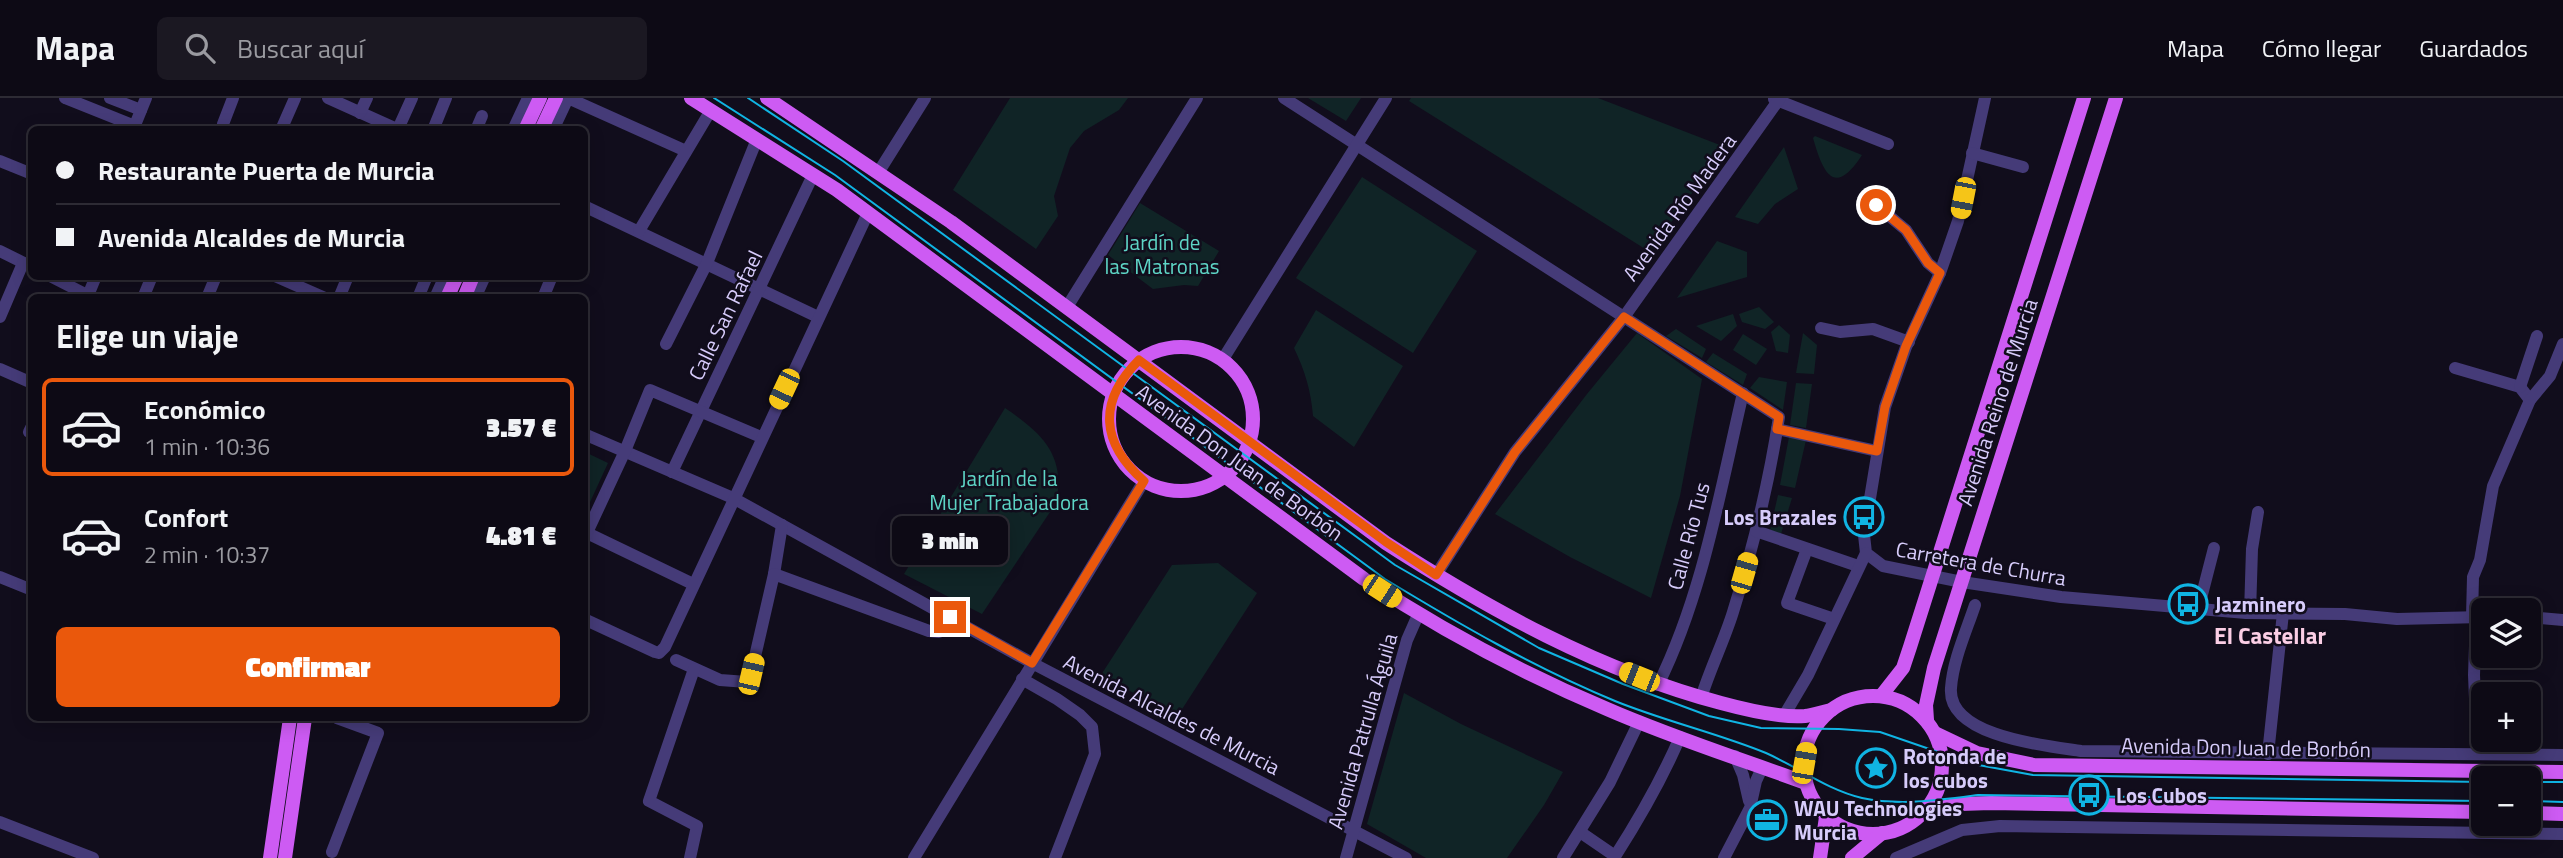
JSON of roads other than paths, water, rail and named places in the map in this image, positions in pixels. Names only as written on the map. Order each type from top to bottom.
[{"type":"main road","points":[[527,126],[540,98]]},
{"type":"main road","points":[[543,126],[556,98]]},
{"type":"main road","name":"Avenida Don Juan de Borbón","points":[[691,98],[868,213],[1364,579],[1418,615],[1550,684],[1639,722],[1806,783]]},
{"type":"main road","name":"Avenida Don Juan de Borbón","points":[[767,98],[951,222],[1249,443],[1436,575],[1516,621],[1600,662],[1658,685],[1748,710],[1803,716],[1831,710]]},
{"type":"main road","name":"Avenida Reino de Murcia","points":[[1881,696],[1903,668],[2084,98]]},
{"type":"main road","name":"Avenida Reino de Murcia","points":[[1927,720],[1928,688],[2116,98]]},
{"type":"main road","points":[[1171,347],[1198,348],[1223,359],[1239,376],[1250,396],[1253,419],[1249,443],[1239,461],[1225,476],[1206,486],[1185,491],[1164,489],[1144,481],[1125,465],[1113,443],[1109,419],[1113,395],[1123,376],[1139,360],[1171,347]]},
{"type":"main road","points":[[1881,696],[1901,701],[1927,720],[1935,733],[1941,753],[1941,774],[1936,794],[1912,822],[1897,830],[1882,833],[1853,831],[1826,817],[1811,796],[1806,783],[1804,763],[1807,743],[1816,724],[1831,710],[1854,698],[1881,696]]},
{"type":"main road","points":[[270,858],[290,721]]},
{"type":"main road","points":[[285,858],[305,721]]},
{"type":"main road","name":"Avenida Don Juan de Borbón","points":[[1935,733],[1977,753],[2034,765],[2563,772]]},
{"type":"main road","points":[[1924,811],[1960,804],[1992,803],[2471,812]]},
{"type":"main road","points":[[2541,813],[2563,814]]},
{"type":"main road","points":[[1820,858],[1826,817]]},
{"type":"main road","points":[[1852,858],[1882,833]]},
{"type":"street","points":[[65,98],[132,126]]},
{"type":"street","points":[[110,98],[143,104],[134,126]]},
{"type":"street","points":[[223,124],[233,98]]},
{"type":"street","points":[[283,126],[295,98]]},
{"type":"street","points":[[329,98],[391,126]]},
{"type":"street","points":[[360,113],[367,98]]},
{"type":"street","points":[[399,126],[412,98]]},
{"type":"street","points":[[435,126],[446,98]]},
{"type":"street","points":[[515,126],[528,98]]},
{"type":"street","points":[[555,126],[568,98],[686,151]]},
{"type":"street","points":[[878,173],[925,98]]},
{"type":"street","points":[[1067,307],[1197,98]]},
{"type":"street","points":[[1284,98],[1779,417],[1756,531],[1732,614],[1701,698]]},
{"type":"street","points":[[1223,359],[1386,98]]},
{"type":"street","name":"Carretera de Churra","points":[[1984,98],[1958,220],[1940,273],[1909,342],[1885,407],[1864,535],[1866,553],[1884,566],[1962,582],[2061,597],[2250,613],[2345,614],[2397,619],[2471,617]]},
{"type":"street","points":[[1777,99],[1888,144]]},
{"type":"street","name":"Avenida Río Madera","points":[[1436,575],[1515,452],[1624,317],[1777,99]]},
{"type":"street","points":[[639,231],[711,110]]},
{"type":"street","points":[[478,126],[482,117]]},
{"type":"street","points":[[666,344],[707,263],[757,139]]},
{"type":"street","points":[[1972,153],[2023,167]]},
{"type":"street","points":[[0,161],[28,172]]},
{"type":"street","name":"Calle San Rafael","points":[[672,472],[813,175]]},
{"type":"street","points":[[1876,205],[1906,230],[1928,263],[1940,273]]},
{"type":"street","points":[[588,208],[818,317]]},
{"type":"street","points":[[588,621],[659,653],[664,647],[868,213]]},
{"type":"street","points":[[0,251],[27,265],[0,317]]},
{"type":"street","points":[[57,280],[83,294]]},
{"type":"street","points":[[284,280],[316,294]]},
{"type":"street","points":[[1821,328],[1840,332],[1873,329],[1909,342]]},
{"type":"street","points":[[2520,387],[2537,336]]},
{"type":"street","points":[[2475,598],[2473,577],[2480,560],[2493,485],[2530,400],[2550,376],[2563,344]]},
{"type":"street","points":[[2455,368],[2520,387],[2530,400]]},
{"type":"street","points":[[0,369],[28,381]]},
{"type":"street","points":[[588,532],[650,390],[761,437]]},
{"type":"street","name":"Calle Río Tus","points":[[1658,685],[1686,614],[1710,539],[1743,393]]},
{"type":"street","points":[[1777,429],[1877,451]]},
{"type":"street","name":"Avenida Alcaldes de Murcia","points":[[588,436],[733,498],[1032,663],[1406,858]]},
{"type":"street","points":[[914,858],[1144,481]]},
{"type":"street","points":[[2250,613],[2252,549],[2258,512]]},
{"type":"street","points":[[677,660],[720,680],[747,682],[774,574],[782,525]]},
{"type":"street","points":[[1756,531],[1858,566]]},
{"type":"street","points":[[588,537],[693,584]]},
{"type":"street","points":[[2198,610],[2214,548]]},
{"type":"street","points":[[1807,549],[1787,603],[1834,619]]},
{"type":"street","points":[[1785,714],[1808,675],[1866,553]]},
{"type":"street","points":[[774,574],[929,631],[939,632],[950,617]]},
{"type":"street","points":[[0,577],[28,588]]},
{"type":"street","points":[[1975,605],[1955,666],[1951,691],[1956,705],[1969,721],[2021,743],[2081,751],[2563,755]]},
{"type":"street","points":[[2268,754],[2283,613]]},
{"type":"street","name":"Avenida Patrulla Águila","points":[[1346,858],[1407,640],[1418,615]]},
{"type":"street","points":[[2541,618],[2563,620]]},
{"type":"street","points":[[690,858],[697,826],[649,802],[694,669]]},
{"type":"street","points":[[1023,679],[1057,699],[1092,727],[1095,754],[1055,858]]},
{"type":"street","points":[[332,852],[378,733],[345,721]]},
{"type":"street","points":[[1563,858],[1610,782],[1639,722]]},
{"type":"street","points":[[1580,832],[1615,857],[1661,779],[1680,737]]},
{"type":"street","points":[[1735,757],[1743,775],[1750,808]]},
{"type":"street","points":[[1724,858],[1750,808],[1754,785],[1762,768]]},
{"type":"street","points":[[0,822],[93,858]]},
{"type":"street","points":[[1896,858],[1962,830],[2000,826],[2563,834]]},
{"type":"tram line","points":[[714,98],[835,175],[1385,579],[1498,644],[1585,688],[1634,708],[1766,753],[1837,790],[1862,798],[1905,802],[1978,795],[2471,801]]},
{"type":"tram line","points":[[748,98],[843,161],[1395,565],[1539,648],[1623,684],[1709,716],[1761,728],[1880,732],[1973,764],[2033,775],[2471,782]]},
{"type":"tram line","points":[[2541,782],[2563,782]]},
{"type":"tram line","points":[[2541,801],[2563,802]]},
{"type":"place","name":"Los Brazales","points":[[1864,517]]},
{"type":"place","name":"Jazminero","points":[[2188,604]]},
{"type":"place","name":"Rotonda de los cubos","points":[[1876,768]]},
{"type":"place","name":"Los Cubos","points":[[2089,795]]},
{"type":"place","name":"WAU Technologies Murcia","points":[[1767,820]]},
{"type":"district","name":"El Castellar","points":[[2270,635]]},
{"type":"park label","name":"Jardín de las Matronas","points":[[1162,254]]},
{"type":"park label","name":"Jardín de la Mujer Trabajadora","points":[[1009,490]]}]
